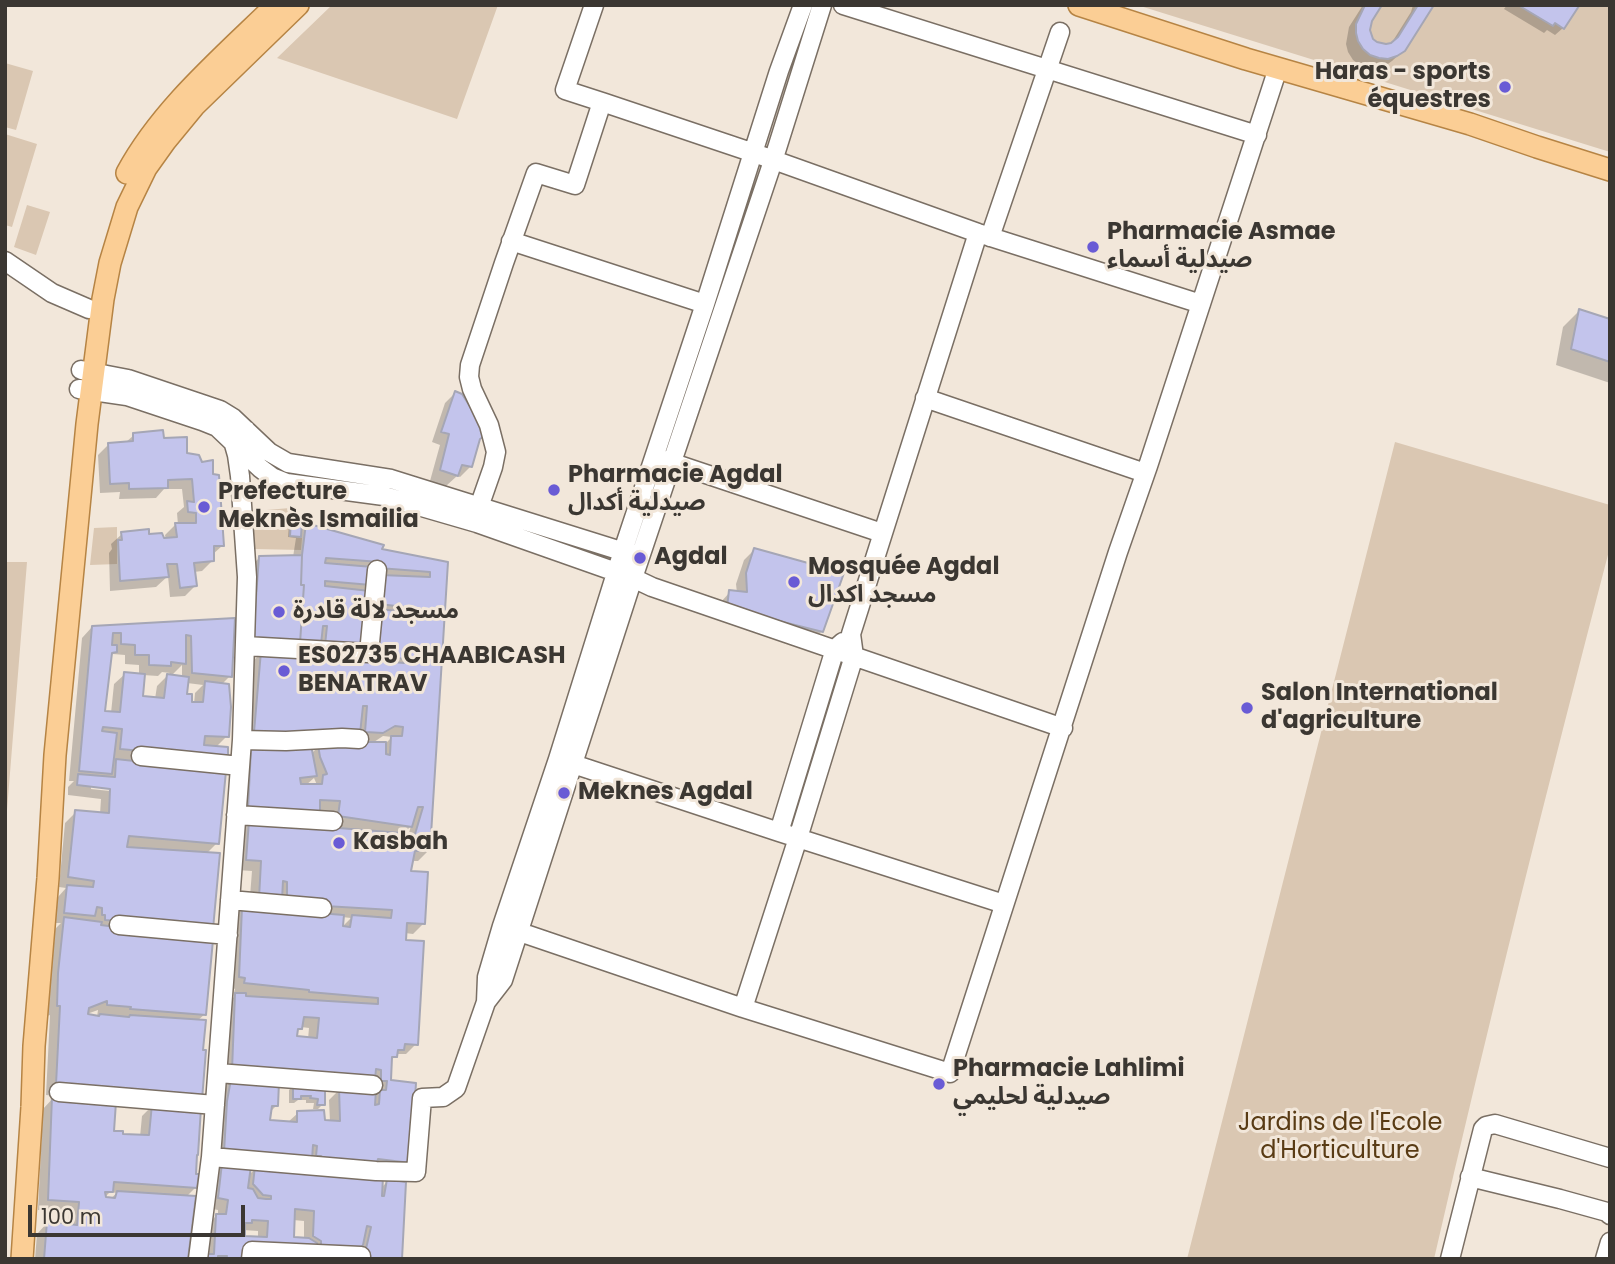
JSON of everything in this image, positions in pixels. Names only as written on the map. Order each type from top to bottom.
[{"type":"main road","points":[[22,1259],[55,755],[87,424],[89,309],[96,260],[117,198],[142,147],[170,112],[276,5]]},
{"type":"main road","points":[[8,1259],[45,724],[73,436],[110,262],[127,207],[146,168],[166,140],[194,106],[299,5]]},
{"type":"main road","points":[[1079,5],[1278,68],[1470,124],[1610,170]]},
{"type":"street","points":[[594,5],[565,90],[754,153],[984,235],[1201,304]]},
{"type":"street","points":[[625,576],[623,551],[779,71],[803,5]]},
{"type":"street","points":[[211,1157],[376,1171],[416,1171],[422,1098],[443,1097],[456,1088],[486,1002],[487,977],[511,929],[625,576],[640,558],[773,161],[822,5]]},
{"type":"street","points":[[843,5],[1257,135]]},
{"type":"street","points":[[779,832],[835,649],[850,634],[925,398],[1060,32]]},
{"type":"street","points":[[511,929],[743,1008],[950,1073],[1278,68]]},
{"type":"street","points":[[478,515],[496,452],[489,425],[472,389],[470,365],[536,173],[575,185],[602,103]]},
{"type":"street","points":[[511,242],[705,304]]},
{"type":"street","points":[[5,261],[52,293],[89,309]]},
{"type":"street","points":[[87,380],[242,435],[288,463],[391,479],[652,587],[1063,728]]},
{"type":"street","points":[[925,398],[1146,473]]},
{"type":"street","points":[[240,476],[251,446],[242,435]]},
{"type":"street","points":[[198,1259],[211,1157],[242,740],[247,577],[237,455],[242,435]]},
{"type":"street","points":[[247,454],[272,477],[287,483],[384,496],[478,515],[623,551],[640,558]]},
{"type":"street","points":[[655,457],[882,533]]},
{"type":"street","points":[[245,646],[369,653],[377,570]]},
{"type":"street","points":[[743,1008],[854,656],[850,634]]},
{"type":"street","points":[[242,740],[359,739]]},
{"type":"street","points":[[141,756],[240,766]]},
{"type":"street","points":[[565,761],[1004,904]]},
{"type":"street","points":[[236,815],[333,821]]},
{"type":"street","points":[[230,901],[322,908]]},
{"type":"street","points":[[119,925],[228,935]]},
{"type":"street","points":[[218,1073],[373,1086]]},
{"type":"street","points":[[59,1092],[215,1105]]},
{"type":"street","points":[[1450,1259],[1483,1129],[1491,1125],[1610,1158]]},
{"type":"street","points":[[1470,1177],[1560,1199],[1610,1215]]},
{"type":"street","points":[[1605,1259],[1610,1242]]},
{"type":"street","points":[[251,1259],[252,1251],[362,1256]]},
{"type":"green space","points":[[332,5],[498,5],[457,119],[277,58]]},
{"type":"green space","name":"Haras - sports équestres","points":[[1137,5],[1610,5],[1610,152]]},
{"type":"green space","points":[[5,63],[33,71],[16,130],[5,127]]},
{"type":"green space","points":[[5,134],[37,144],[12,227],[5,225]]},
{"type":"green space","points":[[27,205],[50,212],[36,255],[14,247]]},
{"type":"green space","name":"Jardins de I'Ecole d'Horticulture","points":[[1395,442],[1610,505],[1610,547],[1519,902],[1434,1259],[1187,1259]]},
{"type":"green space","points":[[290,508],[290,536],[302,538],[301,550],[255,549],[252,517],[255,511]]},
{"type":"green space","points":[[117,527],[117,564],[90,565],[94,528]]},
{"type":"green space","points":[[5,562],[27,562],[5,835]]},
{"type":"building","points":[[1365,5],[1382,5],[1370,30],[1373,39],[1386,44],[1398,37],[1418,5],[1434,5],[1405,51],[1388,59],[1370,55],[1358,41],[1356,24]]},
{"type":"building","points":[[1518,5],[1579,6],[1564,29],[1555,23],[1553,26]]},
{"type":"building","points":[[1579,309],[1610,319],[1610,362],[1571,349]]},
{"type":"building","points":[[455,391],[462,394],[488,434],[480,439],[472,467],[462,465],[458,476],[440,470],[449,434],[441,432]]},
{"type":"building","name":"Prefecture Meknès Ismailia","points":[[163,430],[164,438],[187,437],[187,453],[199,455],[202,462],[213,460],[213,474],[219,475],[224,546],[214,546],[214,561],[194,563],[197,586],[180,588],[177,564],[167,564],[169,577],[120,581],[118,540],[122,540],[121,532],[149,529],[149,534],[162,533],[164,538],[177,537],[175,523],[196,523],[196,513],[188,512],[187,501],[194,502],[192,479],[168,480],[168,488],[129,489],[129,483],[110,484],[108,443],[133,441],[133,433]]},
{"type":"building","points":[[291,520],[302,520],[301,537],[290,536]]},
{"type":"building","name":"Kasbah","points":[[306,523],[384,545],[382,549],[448,562],[430,851],[415,851],[411,871],[428,872],[425,924],[407,923],[406,940],[424,941],[418,1045],[405,1044],[404,1050],[398,1050],[397,1057],[392,1057],[391,1080],[416,1083],[411,1163],[378,1159],[376,1168],[321,1162],[321,1156],[316,1156],[317,1146],[313,1145],[312,1160],[224,1152],[231,1079],[279,1082],[278,1106],[272,1106],[270,1120],[297,1122],[297,1111],[324,1110],[325,1120],[340,1121],[339,1088],[376,1090],[375,1105],[379,1104],[380,1090],[386,1090],[387,1081],[381,1081],[381,1070],[376,1069],[375,1080],[232,1070],[235,993],[246,993],[246,996],[378,1004],[378,998],[244,983],[245,978],[239,977],[242,907],[344,915],[343,926],[350,927],[352,915],[391,918],[392,910],[325,906],[287,900],[287,882],[283,881],[282,900],[259,898],[261,861],[246,860],[249,821],[415,834],[423,807],[418,807],[412,827],[338,816],[340,801],[320,800],[320,815],[248,809],[251,748],[311,745],[317,776],[300,778],[301,784],[322,784],[323,775],[327,774],[318,745],[386,742],[386,754],[390,755],[391,736],[402,736],[403,727],[395,726],[383,733],[365,732],[367,706],[363,706],[360,734],[254,732],[261,651],[404,663],[405,659],[373,655],[378,609],[429,614],[430,610],[379,604],[381,575],[430,577],[430,572],[379,568],[380,562],[326,558],[325,563],[373,567],[371,585],[325,581],[325,586],[370,591],[364,649],[325,645],[327,626],[323,626],[321,644],[300,643],[304,585],[301,585]],"holes":[[[304,1017],[319,1018],[317,1038],[297,1036],[298,1029],[302,1029]]]},
{"type":"building","name":"Mosquée Agdal مسجد اكدال","points":[[754,548],[844,573],[823,632],[727,608],[729,590],[747,592],[746,573]]},
{"type":"building","name":"مسجد لالة قادرة","points":[[302,555],[301,585],[304,585],[300,643],[253,639],[259,556]]},
{"type":"building","points":[[235,618],[232,677],[192,673],[191,636],[186,635],[186,664],[171,662],[171,666],[149,665],[149,655],[135,655],[135,645],[121,644],[121,633],[113,633],[112,645],[117,645],[117,652],[112,653],[105,711],[120,712],[124,672],[145,674],[143,696],[164,698],[167,674],[189,677],[187,694],[192,694],[192,702],[203,702],[205,681],[229,684],[229,737],[205,736],[204,745],[228,747],[228,759],[120,749],[122,729],[103,727],[102,731],[117,733],[112,774],[79,771],[92,626]]},
{"type":"building","points":[[116,759],[226,771],[219,844],[129,836],[127,847],[220,853],[213,929],[105,920],[102,908],[97,907],[95,916],[64,913],[67,885],[93,887],[94,881],[68,877],[75,810],[109,813],[110,789],[77,785],[78,774],[115,777]]},
{"type":"building","points":[[64,917],[102,922],[101,925],[213,940],[206,1015],[130,1009],[131,1007],[107,1005],[107,1001],[89,1008],[88,1014],[206,1020],[202,1100],[56,1084],[60,1006],[57,1006],[58,973]]},
{"type":"building","points":[[293,1083],[325,1084],[325,1105],[317,1105],[318,1099],[310,1098],[311,1096],[293,1099]]},
{"type":"building","points":[[52,1096],[116,1102],[114,1131],[123,1131],[123,1134],[149,1135],[152,1104],[201,1108],[197,1188],[114,1182],[113,1192],[105,1192],[106,1197],[115,1198],[117,1191],[196,1196],[188,1259],[44,1259],[47,1221],[77,1225],[79,1202],[48,1200]]},
{"type":"building","points":[[222,1163],[251,1166],[248,1188],[253,1189],[258,1198],[266,1199],[271,1199],[271,1196],[263,1195],[253,1184],[255,1166],[383,1177],[382,1196],[387,1179],[406,1182],[402,1259],[368,1259],[365,1253],[371,1227],[367,1226],[359,1251],[321,1250],[321,1241],[313,1236],[314,1211],[295,1209],[294,1237],[309,1238],[317,1243],[317,1250],[247,1259],[226,1259],[227,1256],[218,1256],[218,1259],[206,1259],[206,1254],[214,1254],[216,1214],[226,1214],[228,1200],[218,1198]],"holes":[[[252,1220],[268,1221],[267,1237],[245,1236],[245,1223],[252,1223]]]},
{"type":"place","name":"Haras - sports équestres","points":[[1505,87]]},
{"type":"place","name":"Pharmacie Asmae صيدلية أسماء","points":[[1093,247]]},
{"type":"place","name":"Pharmacie Agdal صيدلية أكدال","points":[[554,490]]},
{"type":"place","name":"Prefecture Meknès Ismailia","points":[[204,507]]},
{"type":"place","name":"Agdal","points":[[640,558]]},
{"type":"place","name":"Mosquée Agdal مسجد اكدال","points":[[794,582]]},
{"type":"place","name":"مسجد لالة قادرة","points":[[279,612]]},
{"type":"place","name":"ES02735 CHAABICASH BENATRAV","points":[[284,671]]},
{"type":"place","name":"Salon International d'agriculture","points":[[1247,708]]},
{"type":"place","name":"Meknes Agdal","points":[[564,793]]},
{"type":"place","name":"Kasbah","points":[[339,843]]},
{"type":"place","name":"Pharmacie Lahlimi صيدلية لحليمي","points":[[939,1084]]}]
